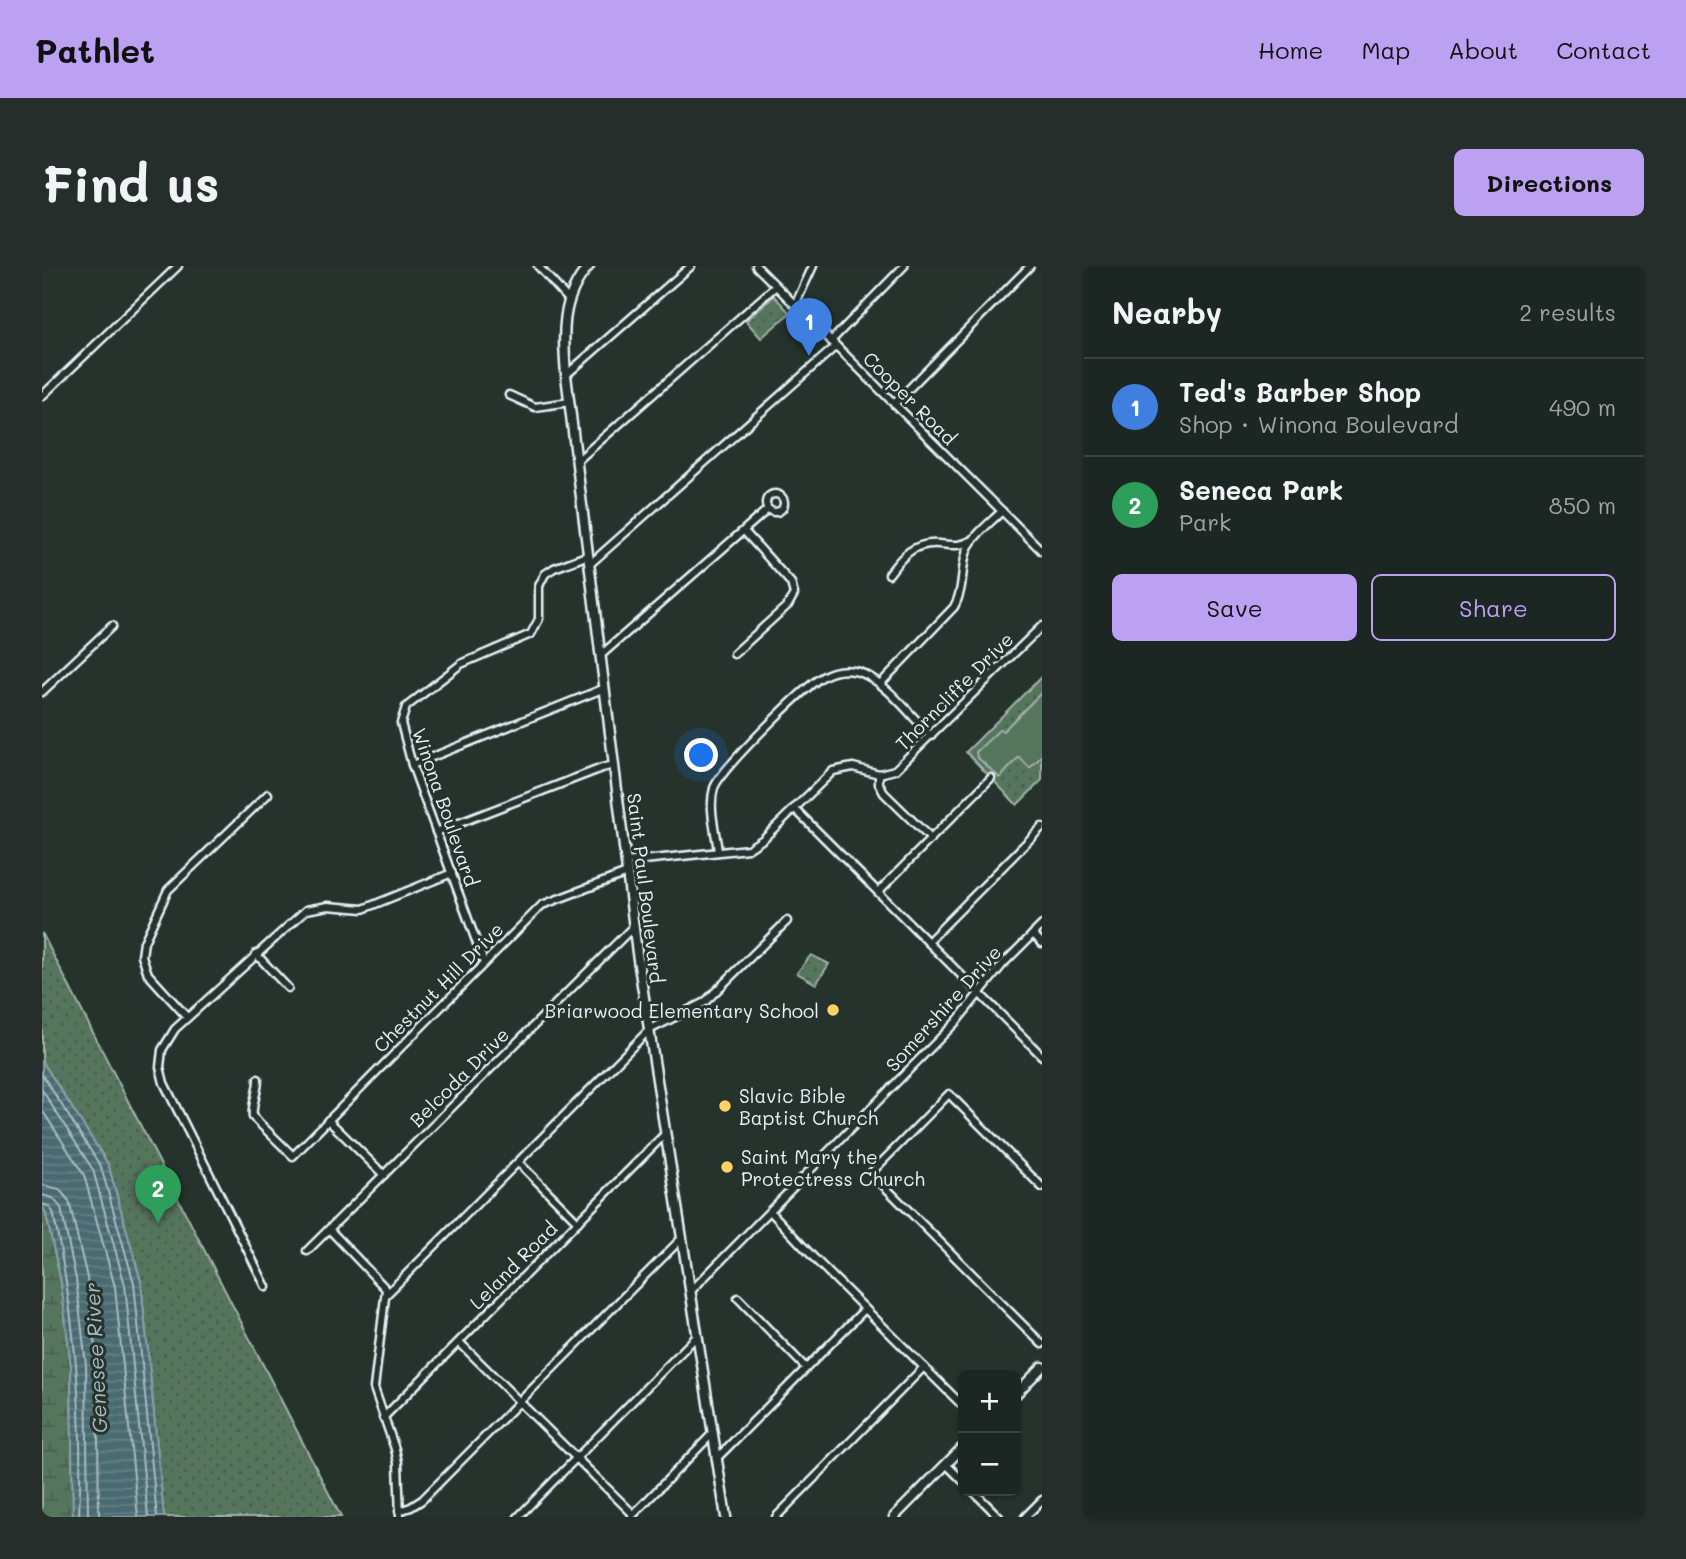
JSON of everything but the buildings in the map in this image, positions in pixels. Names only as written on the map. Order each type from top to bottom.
[{"type":"main road","name":"Saint Paul Boulevard","points":[[589,266],[568,299],[563,322],[566,375],[625,862],[726,1517]]},
{"type":"main road","points":[[1021,1389],[1042,1367]]},
{"type":"main road","points":[[894,1517],[958,1452]]},
{"type":"street","points":[[42,396],[178,266]]},
{"type":"street","points":[[538,266],[568,299]]},
{"type":"street","points":[[566,375],[691,266]]},
{"type":"street","name":"Cooper Road","points":[[756,266],[1042,551]]},
{"type":"street","points":[[795,305],[813,266]]},
{"type":"street","points":[[831,341],[904,266]]},
{"type":"street","points":[[894,404],[1030,266]]},
{"type":"street","points":[[577,461],[776,286]]},
{"type":"street","name":"Winona Boulevard","points":[[484,963],[412,765],[401,723],[406,707],[461,664],[531,634],[539,619],[539,586],[545,574],[554,568],[590,559],[836,346]]},
{"type":"street","points":[[509,395],[535,407],[570,402]]},
{"type":"street","points":[[601,656],[768,509]]},
{"type":"street","points":[[880,684],[954,607],[961,593],[966,553],[973,540],[1002,511]]},
{"type":"street","points":[[734,654],[788,605],[794,594],[791,583],[744,531]]},
{"type":"street","points":[[889,574],[904,555],[917,546],[930,543],[958,546],[973,540]]},
{"type":"street","points":[[42,692],[112,626]]},
{"type":"street","name":"Thorncliffe Drive","points":[[879,774],[895,770],[1042,626]]},
{"type":"street","points":[[718,852],[712,797],[718,779],[806,688],[822,677],[850,670],[864,674],[880,684],[931,736]]},
{"type":"street","points":[[412,765],[605,688]]},
{"type":"street","points":[[436,832],[614,765]]},
{"type":"street","points":[[625,862],[739,850],[755,845],[833,771],[853,767],[879,774],[879,784],[884,793],[931,839]]},
{"type":"street","points":[[878,892],[991,779]]},
{"type":"street","points":[[187,1017],[148,974],[142,956],[144,942],[168,890],[268,794]]},
{"type":"street","points":[[794,807],[1042,1056]]},
{"type":"street","points":[[928,942],[1042,828]]},
{"type":"street","points":[[266,1287],[168,1091],[160,1059],[165,1042],[187,1017],[306,910],[328,906],[363,909],[452,873]]},
{"type":"street","name":"Chestnut Hill Drive","points":[[258,1079],[253,1117],[293,1156],[542,905],[627,873]]},
{"type":"street","points":[[387,1294],[649,1030],[705,1002],[787,921]]},
{"type":"street","name":"Somershire Drive","points":[[690,1292],[956,1022],[1003,964],[1042,925]]},
{"type":"street","name":"Belcoda Drive","points":[[307,1251],[634,926]]},
{"type":"street","points":[[1033,934],[1042,943]]},
{"type":"street","points":[[256,954],[288,988]]},
{"type":"street","points":[[1042,1187],[949,1094],[871,1173],[1042,1344]]},
{"type":"street","points":[[328,1120],[384,1175]]},
{"type":"street","name":"Leland Road","points":[[383,1418],[665,1134]]},
{"type":"street","points":[[518,1162],[578,1222]]},
{"type":"street","points":[[771,1211],[815,1259],[958,1401]]},
{"type":"street","points":[[329,1229],[385,1285],[387,1294],[374,1380],[375,1396],[393,1441],[398,1463],[399,1514],[422,1500],[682,1238]]},
{"type":"street","points":[[738,1298],[806,1368]]},
{"type":"street","points":[[716,1459],[865,1309]]},
{"type":"street","points":[[517,1517],[697,1336]]},
{"type":"street","points":[[459,1342],[577,1457],[632,1516],[712,1434]]},
{"type":"street","points":[[776,1517],[924,1367]]},
{"type":"street","points":[[946,1464],[958,1476]]},
{"type":"street","points":[[978,1496],[999,1517]]},
{"type":"street","points":[[1025,1517],[1042,1500]]},
{"type":"green space","points":[[774,296],[790,313],[761,338],[746,321]]},
{"type":"green space","points":[[1042,676],[1042,780],[1017,805],[966,752]]},
{"type":"green space","points":[[1042,692],[1042,756],[1030,768],[1019,757],[1000,778],[977,757],[976,752],[1000,729],[1003,731]]},
{"type":"green space","points":[[42,933],[341,1517],[164,1517],[141,1282],[108,1164],[42,1061]]},
{"type":"green space","points":[[811,955],[829,964],[816,984],[797,973]]},
{"type":"green space","points":[[42,1205],[61,1282],[71,1366],[73,1517],[42,1517]]},
{"type":"water","name":"Genesee River","points":[[42,1061],[108,1164],[141,1282],[164,1517],[73,1517],[71,1366],[61,1282],[42,1205]]},
{"type":"place","name":"Ted's Barber Shop","points":[[809,356]]},
{"type":"place","name":"Briarwood Elementary School","points":[[833,1010]]},
{"type":"place","name":"Slavic Bible Baptist Church","points":[[725,1106]]},
{"type":"place","name":"Saint Mary the Protectress Church","points":[[727,1167]]},
{"type":"place","name":"Seneca Park","points":[[158,1223]]}]
